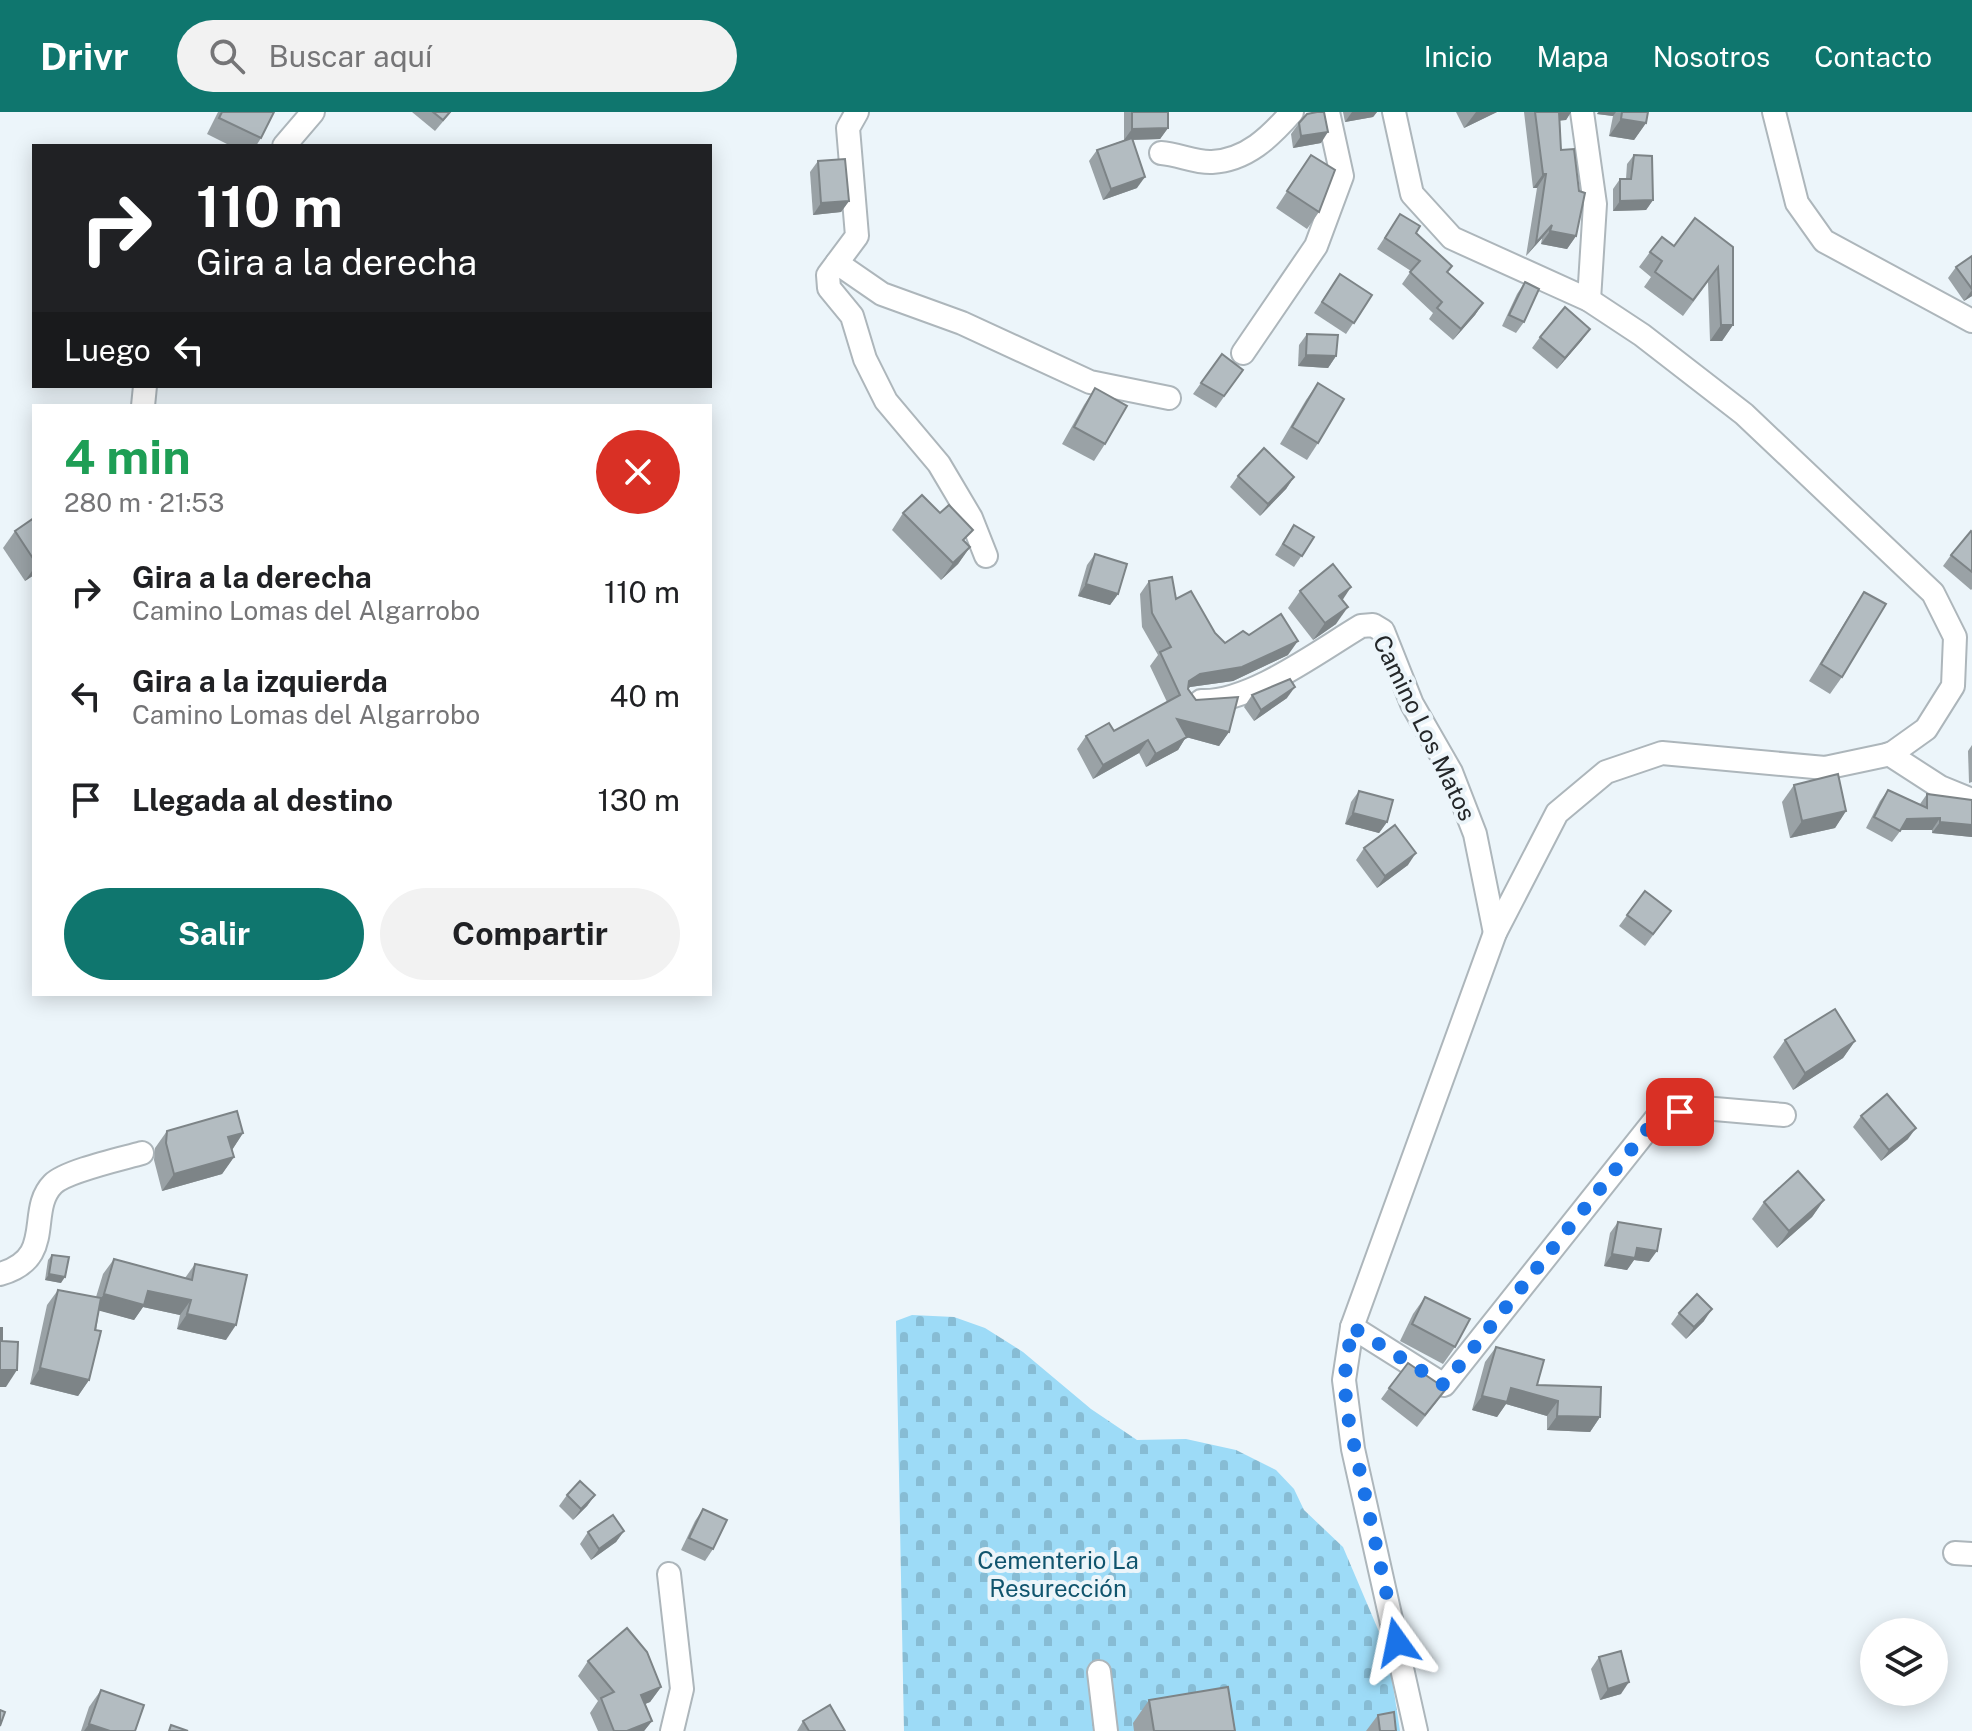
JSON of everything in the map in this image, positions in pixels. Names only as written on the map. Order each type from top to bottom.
[{"type":"street","points":[[286,144],[313,112]]},
{"type":"street","points":[[857,112],[848,128],[857,236],[828,275],[829,288],[852,316],[865,359],[886,401],[939,464],[971,518],[986,556]]},
{"type":"street","points":[[1161,153],[1210,162],[1240,155],[1262,145],[1292,112]]},
{"type":"street","points":[[1243,353],[1316,246],[1342,176],[1328,112]]},
{"type":"street","points":[[1394,112],[1412,194],[1452,238],[1589,300],[1642,335],[1744,414],[1933,593],[1955,637],[1953,686],[1926,729],[1889,754],[1825,768],[1662,753],[1606,772],[1557,813],[1495,933],[1352,1327],[1344,1380],[1353,1449],[1416,1731]]},
{"type":"street","points":[[1582,112],[1595,204],[1589,300]]},
{"type":"street","points":[[1774,112],[1797,203],[1824,241],[1972,321]]},
{"type":"street","points":[[837,263],[882,294],[962,323],[1090,382],[1169,398]]},
{"type":"street","name":"Camino Los Matos","points":[[1192,701],[1219,702],[1245,691],[1361,626],[1373,625],[1383,631],[1412,704],[1451,772],[1475,834],[1495,933]]},
{"type":"street","points":[[1889,754],[1940,787],[1972,800]]},
{"type":"street","points":[[1352,1327],[1444,1385],[1658,1116],[1703,1108],[1784,1115]]},
{"type":"street","points":[[0,1274],[15,1270],[37,1243],[44,1195],[55,1181],[142,1153]]},
{"type":"street","points":[[669,1574],[682,1689],[672,1731]]},
{"type":"street","points":[[1099,1672],[1106,1731]]},
{"type":"green space","name":"Cementerio La Resurección","points":[[912,1315],[954,1317],[985,1328],[1023,1352],[1091,1409],[1137,1440],[1186,1439],[1236,1450],[1276,1470],[1294,1489],[1304,1510],[1343,1547],[1388,1653],[1400,1731],[904,1731],[896,1321]]},
{"type":"building","points":[[222,112],[274,112],[261,138],[219,118]]},
{"type":"building","points":[[433,112],[450,112],[443,120]]},
{"type":"building","points":[[1132,112],[1168,112],[1168,128],[1132,129]]},
{"type":"building","points":[[1324,112],[1328,132],[1301,136],[1299,123],[1307,114]]},
{"type":"building","points":[[1535,112],[1559,112],[1561,150],[1574,149],[1579,191],[1585,193],[1576,236],[1550,231],[1552,225],[1536,243],[1546,174],[1543,174]]},
{"type":"building","points":[[1622,112],[1648,112],[1646,123],[1621,119]]},
{"type":"building","points":[[1132,138],[1145,177],[1111,189],[1097,150]]},
{"type":"building","points":[[1311,155],[1335,170],[1319,212],[1287,191]]},
{"type":"building","points":[[1634,155],[1652,156],[1653,200],[1620,201],[1620,179],[1631,179]]},
{"type":"building","points":[[845,159],[849,201],[821,203],[818,161]]},
{"type":"building","points":[[1400,214],[1420,226],[1416,233],[1452,266],[1447,272],[1483,303],[1461,329],[1437,308],[1442,302],[1410,272],[1420,261],[1385,238]]},
{"type":"building","points":[[1695,218],[1733,247],[1733,325],[1721,325],[1718,267],[1693,300],[1655,272],[1662,261],[1650,252],[1662,237],[1674,246]]},
{"type":"building","points":[[1972,256],[1972,289],[1956,267]]},
{"type":"building","points":[[1340,274],[1372,295],[1354,323],[1322,302]]},
{"type":"building","points":[[1525,282],[1539,289],[1524,322],[1509,315]]},
{"type":"building","points":[[1565,307],[1590,329],[1565,358],[1540,337]]},
{"type":"building","points":[[1307,334],[1338,335],[1336,356],[1306,355]]},
{"type":"building","points":[[1222,354],[1243,370],[1224,396],[1201,383]]},
{"type":"building","points":[[1318,383],[1344,399],[1318,443],[1292,427]]},
{"type":"building","points":[[1095,388],[1127,406],[1105,444],[1074,427]]},
{"type":"building","points":[[1264,448],[1294,477],[1268,504],[1238,476]]},
{"type":"building","points":[[922,495],[940,513],[949,505],[973,530],[963,540],[970,547],[953,563],[903,513]]},
{"type":"building","points":[[32,519],[32,557],[15,531]]},
{"type":"building","points":[[1294,525],[1314,537],[1302,556],[1283,544]]},
{"type":"building","points":[[1972,532],[1972,572],[1951,555]]},
{"type":"building","points":[[1095,554],[1127,564],[1118,594],[1086,584]]},
{"type":"building","points":[[1333,564],[1351,587],[1339,596],[1348,607],[1325,623],[1300,591]]},
{"type":"building","points":[[1172,577],[1176,599],[1191,591],[1215,633],[1225,643],[1243,631],[1249,635],[1281,614],[1298,641],[1242,667],[1200,674],[1189,681],[1188,689],[1196,700],[1238,697],[1229,732],[1177,719],[1187,737],[1156,754],[1148,740],[1103,765],[1086,736],[1109,723],[1114,731],[1180,695],[1160,652],[1171,647],[1152,613],[1149,581]]},
{"type":"building","points":[[1864,592],[1886,604],[1842,677],[1821,664]]},
{"type":"building","points":[[1290,679],[1295,687],[1261,710],[1252,695]]},
{"type":"building","points":[[1838,774],[1846,811],[1802,821],[1794,785]]},
{"type":"building","points":[[1888,790],[1927,808],[1927,794],[1972,800],[1972,825],[1940,822],[1940,818],[1907,819],[1900,831],[1874,817]]},
{"type":"building","points":[[1359,791],[1393,800],[1387,822],[1353,813]]},
{"type":"building","points":[[1395,825],[1416,853],[1385,876],[1364,848]]},
{"type":"building","points":[[1645,891],[1671,911],[1653,934],[1627,915]]},
{"type":"building","points":[[1835,1009],[1855,1041],[1805,1073],[1785,1040]]},
{"type":"building","points":[[1887,1094],[1916,1128],[1889,1150],[1861,1116]]},
{"type":"building","points":[[237,1111],[243,1133],[228,1137],[234,1157],[174,1174],[166,1143],[167,1131]]},
{"type":"building","points":[[1798,1171],[1824,1200],[1789,1231],[1764,1202]]},
{"type":"building","points":[[1618,1222],[1661,1229],[1657,1251],[1637,1248],[1635,1258],[1612,1254]]},
{"type":"building","points":[[52,1255],[69,1257],[65,1277],[49,1274]]},
{"type":"building","points":[[114,1259],[192,1280],[195,1264],[247,1275],[236,1325],[187,1314],[191,1300],[148,1291],[144,1305],[104,1294]]},
{"type":"building","points":[[58,1290],[101,1298],[95,1330],[101,1331],[89,1380],[40,1368]]},
{"type":"building","points":[[1697,1294],[1712,1309],[1694,1327],[1679,1313]]},
{"type":"building","points":[[1425,1297],[1470,1319],[1455,1347],[1412,1324]]},
{"type":"building","points":[[0,1328],[2,1341],[18,1342],[17,1370],[0,1370]]},
{"type":"building","points":[[1496,1347],[1544,1360],[1537,1385],[1601,1387],[1600,1417],[1557,1416],[1558,1401],[1511,1388],[1507,1402],[1482,1396]]},
{"type":"building","points":[[1408,1363],[1446,1389],[1425,1415],[1389,1388]]},
{"type":"building","points":[[580,1481],[595,1495],[581,1509],[567,1495]]},
{"type":"building","points":[[703,1509],[727,1520],[713,1549],[689,1538]]},
{"type":"building","points":[[613,1515],[624,1531],[599,1549],[588,1532]]},
{"type":"building","points":[[627,1628],[647,1652],[661,1687],[641,1695],[652,1721],[627,1731],[614,1731],[601,1698],[614,1692],[588,1661]]},
{"type":"building","points":[[1621,1651],[1629,1682],[1608,1689],[1599,1657]]},
{"type":"building","points":[[1228,1687],[1235,1731],[1154,1731],[1149,1700]]},
{"type":"building","points":[[101,1690],[144,1705],[135,1731],[110,1731],[89,1724]]},
{"type":"building","points":[[830,1705],[845,1731],[809,1731],[803,1721]]},
{"type":"building","points":[[1394,1712],[1396,1731],[1380,1731],[1378,1715]]},
{"type":"building","points":[[171,1725],[188,1731],[169,1731]]},
{"type":"route","points":[[1397,1642],[1348,1417],[1344,1380],[1352,1327],[1444,1385],[1658,1116],[1680,1112]]}]
